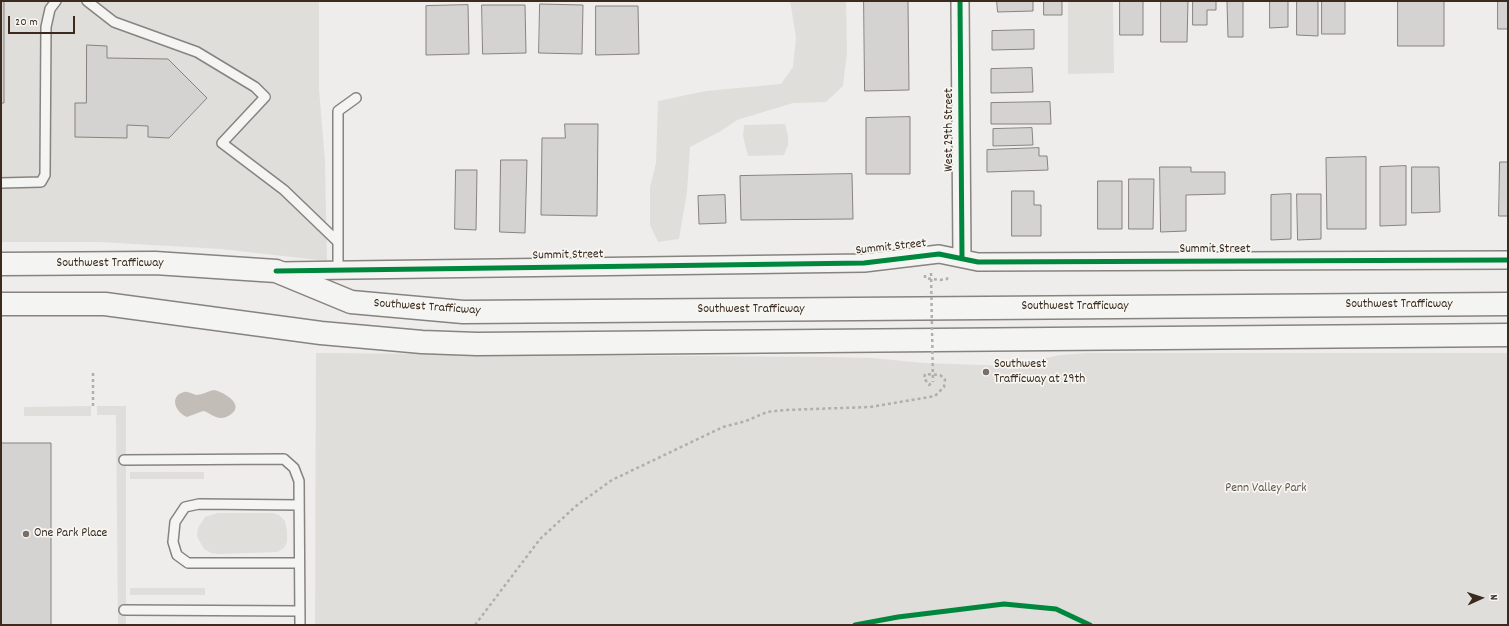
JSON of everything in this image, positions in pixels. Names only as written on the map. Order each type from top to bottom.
[{"type":"main road","name":"Southwest Trafficway","points":[[1,264],[155,263],[276,271],[351,302],[463,312],[1508,304]]},
{"type":"main road","points":[[1,304],[104,304],[321,333],[422,342],[477,344],[1508,335]]},
{"type":"street","name":"West 29th Street","points":[[960,1],[962,258]]},
{"type":"street","name":"Summit Street","points":[[276,271],[864,263],[939,254],[978,262],[1508,260]]},
{"type":"lane","points":[[1,183],[41,182],[45,175],[46,27],[50,9],[56,1]]},
{"type":"lane","points":[[87,1],[114,22],[197,52],[255,87],[265,97],[222,143],[284,190],[338,242]]},
{"type":"lane","points":[[338,269],[338,111],[356,98]]},
{"type":"lane","points":[[124,460],[284,459],[294,468],[299,481],[300,625]]},
{"type":"lane","points":[[299,505],[199,504],[185,507],[175,522],[173,542],[177,555],[188,563],[299,563]]},
{"type":"lane","points":[[124,610],[300,610]]},
{"type":"path","points":[[475,625],[540,539],[576,506],[612,480],[723,427],[746,421],[767,412],[870,406],[935,396],[944,387],[946,379],[940,375],[925,374],[924,378],[929,385],[933,382],[931,273]]},
{"type":"path","points":[[93,373],[93,406]]},
{"type":"shaded area","points":[[1,1],[319,1],[319,89],[325,162],[327,261],[221,249],[100,242],[1,242]]},
{"type":"shaded area","points":[[790,1],[846,1],[847,52],[843,86],[826,102],[793,103],[737,120],[721,131],[690,147],[687,192],[679,239],[658,242],[650,225],[650,187],[656,163],[658,101],[706,91],[781,84],[793,67],[796,37]]},
{"type":"shaded area","points":[[1068,1],[1113,1],[1114,73],[1068,74]]},
{"type":"shaded area","points":[[785,124],[788,135],[788,145],[784,155],[748,156],[743,136],[744,125]]},
{"type":"shaded area","name":"Penn Valley Park","points":[[316,353],[829,357],[872,358],[924,363],[1010,366],[1060,355],[1088,353],[1508,353],[1508,625],[315,625]]},
{"type":"shaded area","points":[[214,390],[228,396],[235,403],[236,407],[229,416],[218,418],[203,411],[187,417],[179,412],[175,404],[176,397],[184,392],[198,395]]},
{"type":"shaded area","points":[[91,406],[91,416],[24,416],[24,407]]},
{"type":"shaded area","points":[[97,406],[126,406],[126,625],[118,625],[116,415],[97,415]]},
{"type":"shaded area","points":[[130,472],[204,472],[204,479],[130,479]]},
{"type":"shaded area","points":[[218,513],[273,513],[279,515],[285,521],[287,542],[284,548],[277,552],[211,553],[204,549],[200,542],[197,536],[198,528],[205,517]]},
{"type":"shaded area","points":[[130,588],[205,588],[205,595],[130,595]]},
{"type":"building","points":[[1,1],[4,1],[4,103],[1,103]]},
{"type":"building","points":[[864,1],[908,1],[909,90],[865,91]]},
{"type":"building","points":[[997,1],[1033,1],[1033,11],[998,12]]},
{"type":"building","points":[[1044,1],[1062,1],[1062,15],[1044,15]]},
{"type":"building","points":[[1120,1],[1143,1],[1143,35],[1120,35]]},
{"type":"building","points":[[1161,1],[1188,1],[1187,42],[1161,42]]},
{"type":"building","points":[[1193,1],[1216,1],[1216,10],[1207,10],[1207,25],[1193,25]]},
{"type":"building","points":[[1220,1],[1243,1],[1243,37],[1228,37],[1227,2]]},
{"type":"building","points":[[1270,1],[1288,1],[1288,27],[1270,28]]},
{"type":"building","points":[[1297,1],[1318,1],[1318,36],[1297,35]]},
{"type":"building","points":[[1322,1],[1345,1],[1345,34],[1322,34]]},
{"type":"building","points":[[1398,1],[1444,1],[1444,46],[1398,46]]},
{"type":"building","points":[[1498,1],[1508,1],[1508,29],[1498,29]]},
{"type":"building","points":[[540,4],[583,5],[582,54],[539,53]]},
{"type":"building","points":[[468,5],[469,54],[426,55],[426,6]]},
{"type":"building","points":[[482,5],[525,5],[526,53],[483,54]]},
{"type":"building","points":[[596,6],[638,6],[639,54],[596,55]]},
{"type":"building","points":[[1034,30],[1034,49],[992,50],[992,31]]},
{"type":"building","points":[[87,45],[107,46],[107,58],[168,59],[207,98],[169,138],[148,137],[148,126],[127,125],[127,138],[75,137],[75,103],[86,103]]},
{"type":"building","points":[[1032,68],[1033,92],[991,93],[991,69]]},
{"type":"building","points":[[1050,102],[1051,124],[991,124],[991,103]]},
{"type":"building","points":[[910,117],[910,174],[866,174],[866,118]]},
{"type":"building","points":[[565,124],[598,124],[597,216],[541,215],[542,138],[565,138]]},
{"type":"building","points":[[1032,128],[1033,145],[993,146],[993,129]]},
{"type":"building","points":[[1039,148],[1039,156],[1047,156],[1048,170],[987,172],[987,150]]},
{"type":"building","points":[[1366,157],[1366,229],[1327,229],[1326,158]]},
{"type":"building","points":[[501,160],[527,160],[525,233],[500,232]]},
{"type":"building","points":[[1500,162],[1508,162],[1508,216],[1499,216]]},
{"type":"building","points":[[1406,166],[1406,225],[1380,226],[1380,167]]},
{"type":"building","points":[[1160,167],[1191,167],[1191,172],[1225,172],[1225,194],[1186,195],[1186,231],[1161,232]]},
{"type":"building","points":[[1412,167],[1439,167],[1440,212],[1412,213]]},
{"type":"building","points":[[456,170],[477,170],[476,230],[455,229]]},
{"type":"building","points":[[852,174],[853,219],[741,220],[740,176]]},
{"type":"building","points":[[1129,179],[1154,179],[1153,229],[1129,229]]},
{"type":"building","points":[[1098,181],[1122,181],[1122,229],[1098,229]]},
{"type":"building","points":[[1012,191],[1034,191],[1034,205],[1041,205],[1041,236],[1012,236]]},
{"type":"building","points":[[1291,194],[1291,239],[1271,240],[1271,195]]},
{"type":"building","points":[[1297,194],[1321,194],[1321,239],[1298,240]]},
{"type":"building","points":[[725,195],[726,223],[699,224],[698,196]]},
{"type":"building","name":"One Park Place","points":[[1,443],[51,443],[51,625],[1,625]]},
{"type":"cycle path","points":[[960,1],[962,258]]},
{"type":"cycle path","points":[[276,271],[864,263],[939,254],[978,262],[1508,260]]},
{"type":"cycle path","points":[[855,625],[898,617],[1004,604],[1056,609],[1090,625]]},
{"type":"place","name":"Southwest Trafficway at 29th","points":[[986,372]]},
{"type":"place","name":"One Park Place","points":[[26,534]]}]
